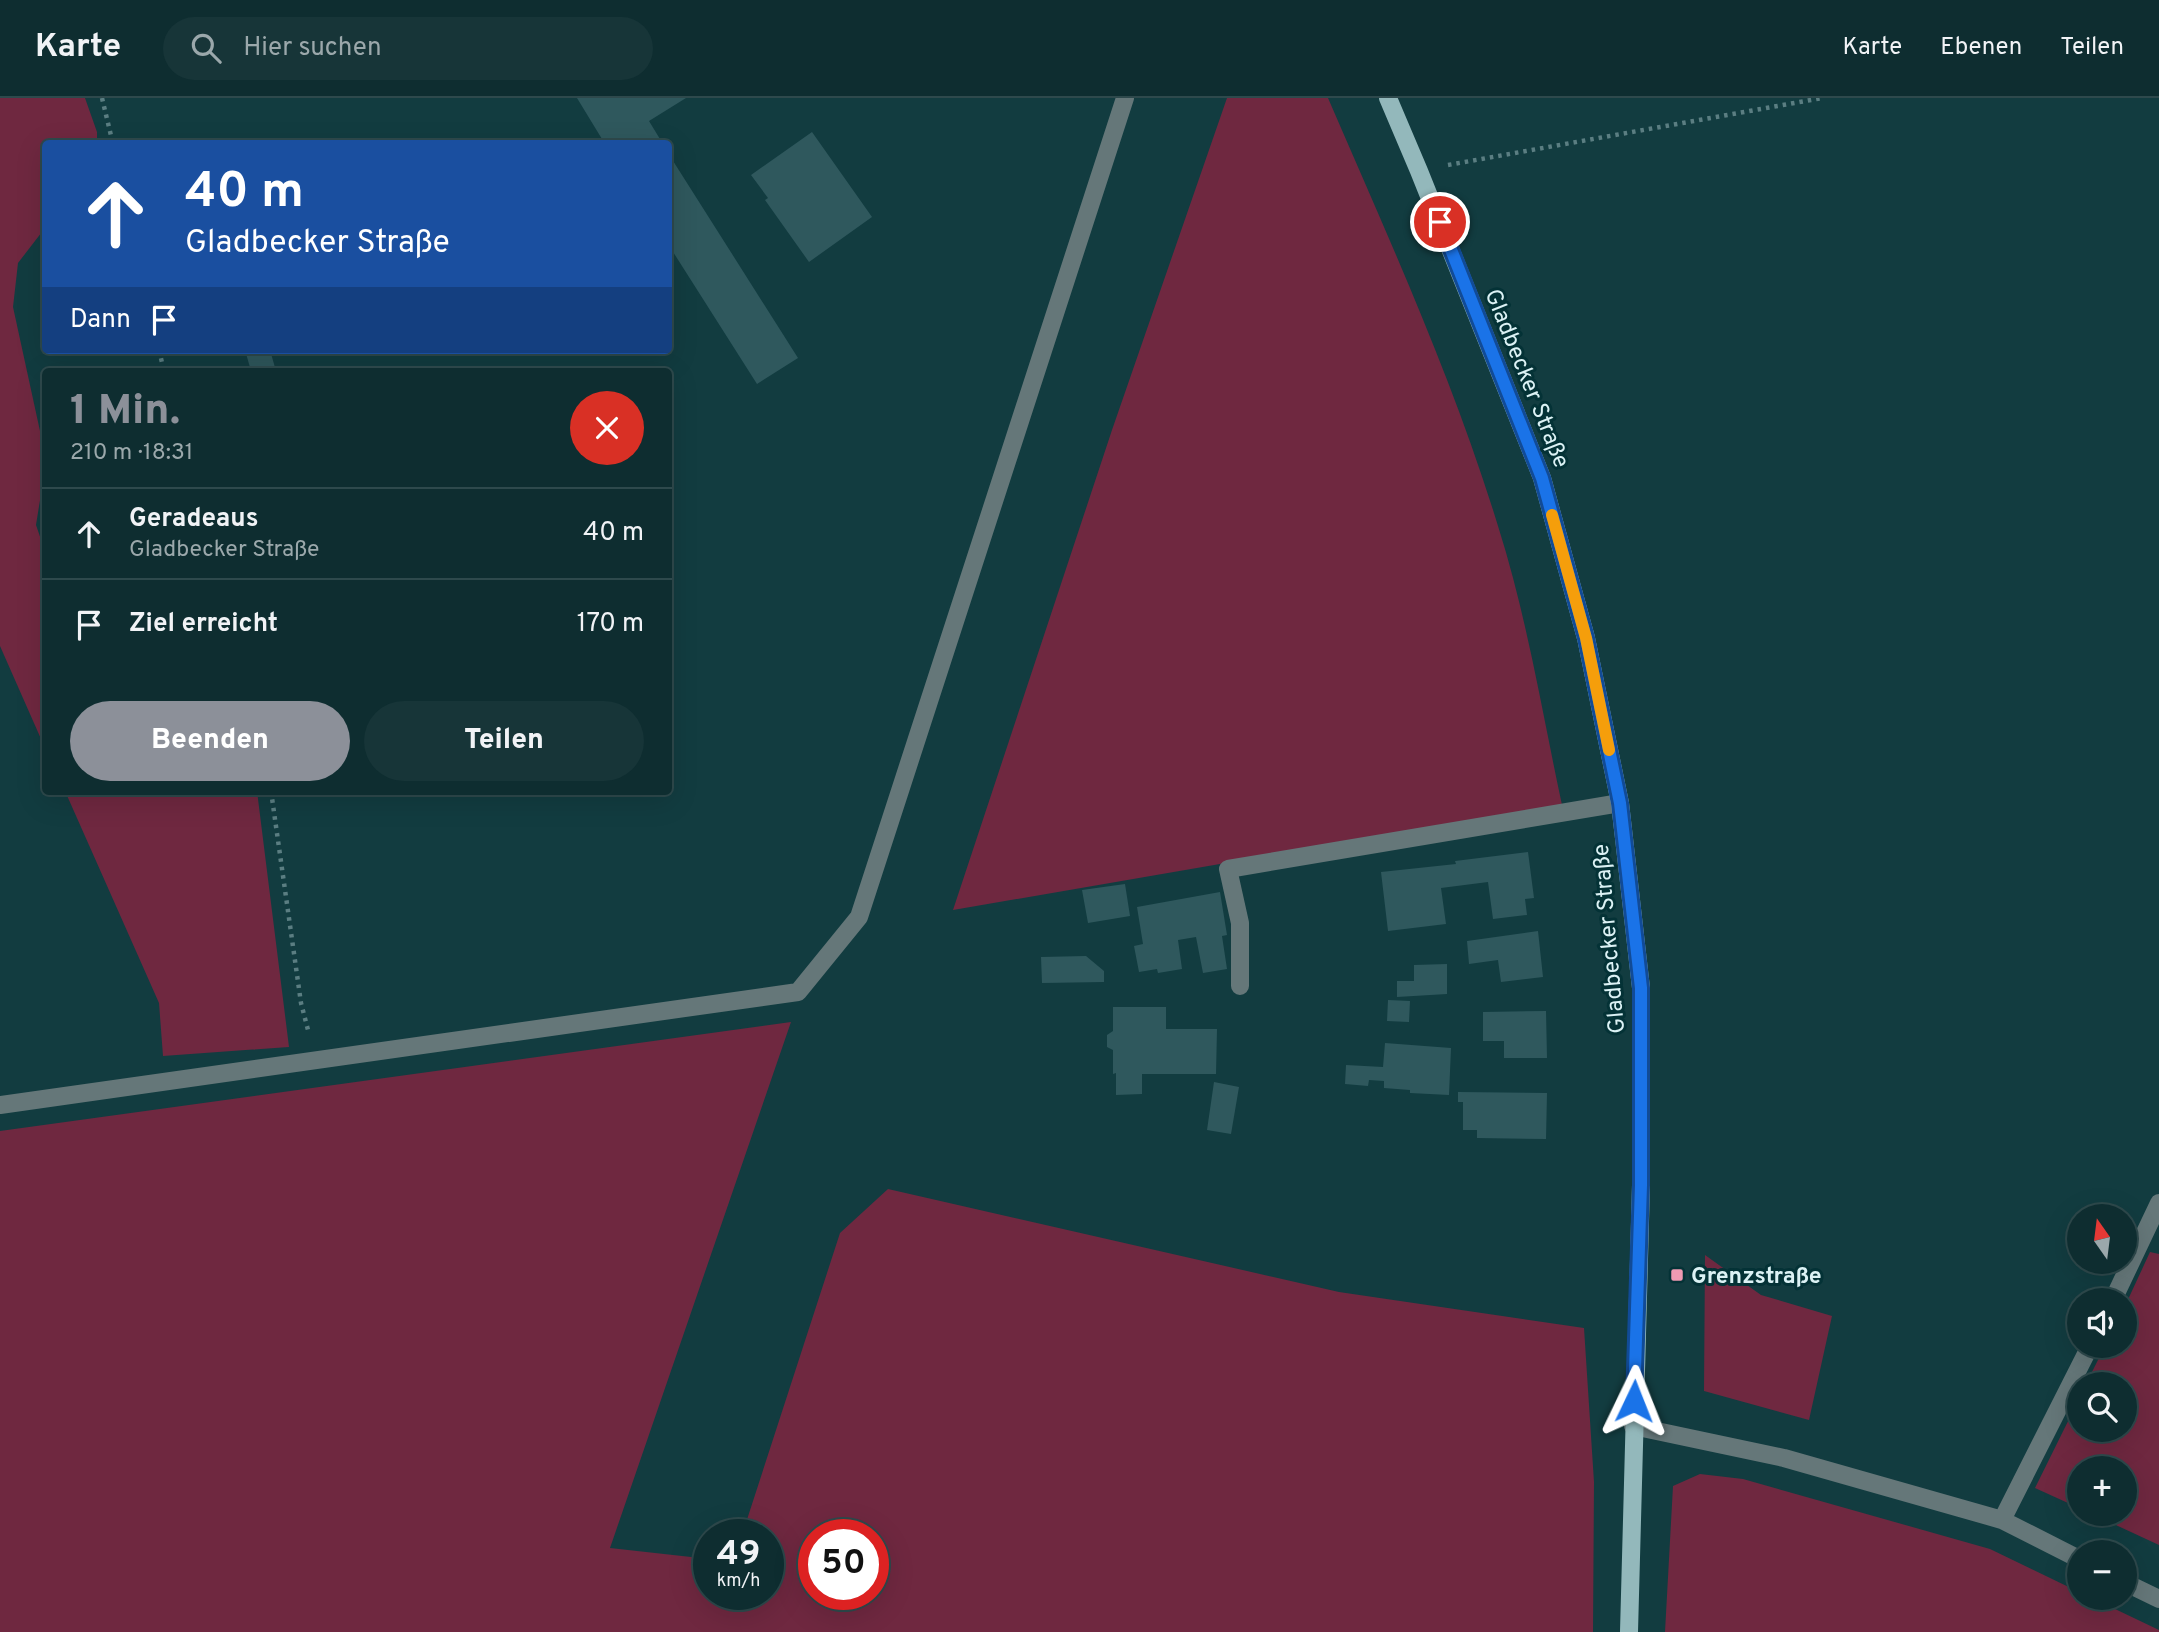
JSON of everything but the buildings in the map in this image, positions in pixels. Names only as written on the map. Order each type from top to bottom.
[{"type":"main road","name":"Gladbecker Straße","points":[[1388,98],[1542,478],[1586,638],[1620,803],[1641,988],[1641,1185],[1629,1632]]},
{"type":"street","points":[[0,1105],[798,992],[859,917],[1125,98]]},
{"type":"street","points":[[1240,986],[1240,923],[1228,869],[1620,803]]},
{"type":"street","points":[[2119,1288],[2159,1203]]},
{"type":"street","points":[[2002,1520],[2084,1358]]},
{"type":"street","points":[[1633,1426],[1784,1458],[2002,1520],[2067,1553]]},
{"type":"street","points":[[2137,1588],[2159,1599]]},
{"type":"path","points":[[102,98],[112,140]]},
{"type":"path","points":[[1419,171],[1822,98]]},
{"type":"path","points":[[272,795],[301,1003],[316,1062]]},
{"type":"shaded area","points":[[0,98],[85,98],[97,132],[97,140],[42,140],[42,232],[18,263],[13,307],[42,440],[42,488],[36,525],[42,542],[42,741],[0,646]]},
{"type":"shaded area","points":[[1227,98],[1328,98],[1441,363],[1480,471],[1517,595],[1562,805],[953,910],[1112,430]]},
{"type":"shaded area","points":[[67,795],[258,795],[289,1047],[163,1056],[159,1003]]},
{"type":"shaded area","points":[[791,1022],[610,1548],[693,1557],[693,1610],[784,1610],[784,1519],[747,1519],[840,1233],[888,1189],[1339,1292],[1584,1328],[1594,1482],[1593,1632],[0,1632],[0,1131]]},
{"type":"shaded area","points":[[2150,1252],[2159,1254],[2159,1545],[2118,1526],[2137,1526],[2137,1456],[2067,1456],[2067,1503],[2035,1488],[2067,1423],[2067,1442],[2137,1442],[2137,1372],[2092,1372],[2099,1358],[2137,1358],[2137,1288],[2133,1288]]},
{"type":"shaded area","points":[[1705,1255],[1761,1295],[1832,1316],[1809,1420],[1704,1391]]},
{"type":"shaded area","points":[[1700,1474],[1743,1479],[1990,1549],[2067,1586],[2067,1610],[2117,1610],[2159,1632],[1665,1632],[1673,1486]]},
{"type":"slow traffic","points":[[1552,515],[1586,638],[1609,750]]},
{"type":"place","name":"Grenzstraße","points":[[1677,1275]]},
{"type":"route","points":[[1440,222],[1542,478],[1586,638],[1620,803],[1641,988],[1641,1185],[1634,1401]]}]
